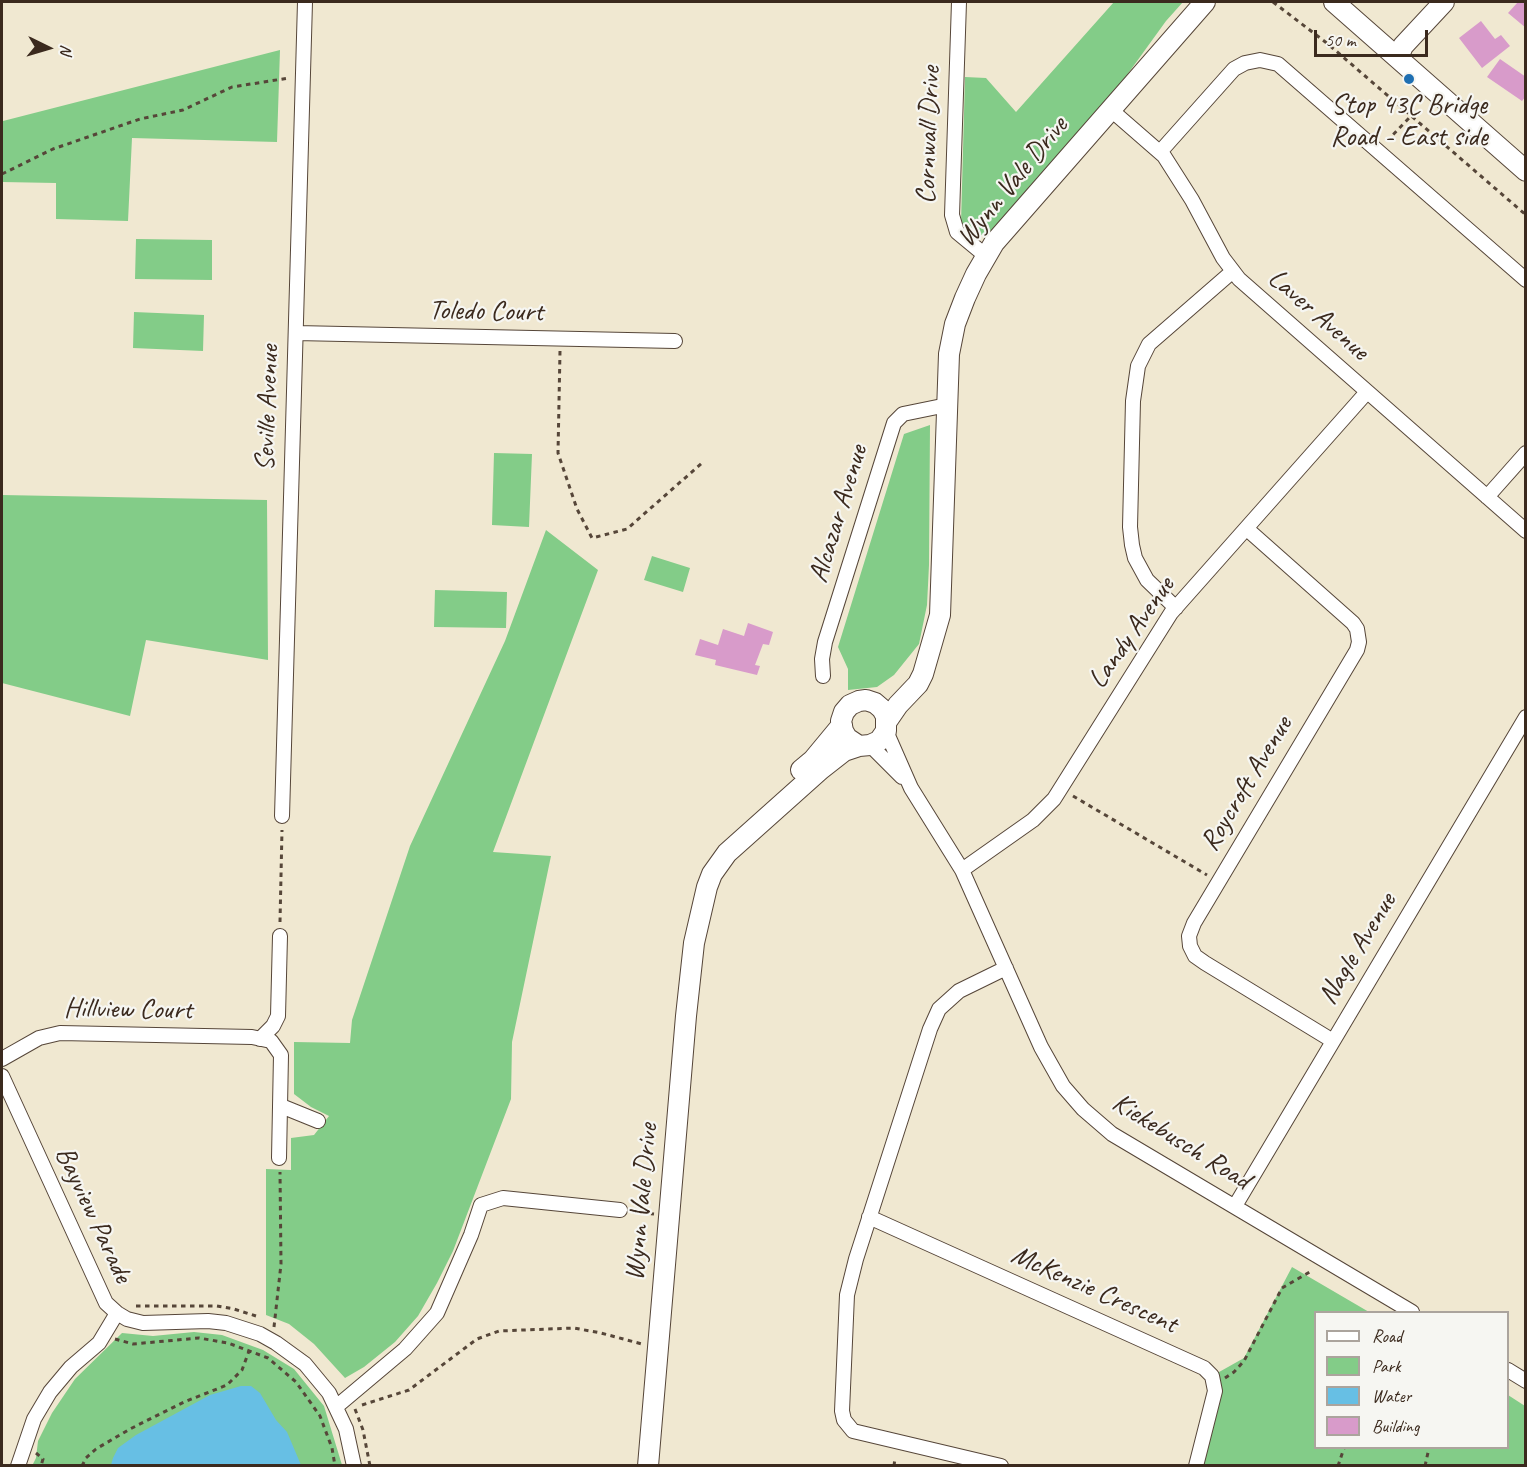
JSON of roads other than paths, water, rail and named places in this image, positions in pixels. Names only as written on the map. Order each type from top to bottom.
[{"type":"main road","name":"Wynn Vale Drive","points":[[887,726],[898,705],[918,684],[939,624],[942,605],[949,354],[955,324],[976,273],[1004,231],[1204,2]]},
{"type":"main road","points":[[1334,2],[1526,154]]},
{"type":"main road","points":[[1352,2],[1400,52],[1526,171]]},
{"type":"main road","points":[[1400,52],[1444,2]]},
{"type":"main road","name":"Wynn Vale Drive","points":[[866,700],[897,689],[931,649]]},
{"type":"main road","points":[[866,700],[882,708],[887,726],[879,741],[865,746],[847,738],[842,725],[844,712],[849,705],[866,700]]},
{"type":"main road","name":"Wynn Vale Drive","points":[[648,1466],[694,943],[692,912],[697,888],[705,864],[713,851],[813,760],[842,725]]},
{"type":"main road","name":"Wynn Vale Drive","points":[[694,943],[712,874],[727,853],[844,751],[865,746]]},
{"type":"street","name":"Seville Avenue","points":[[282,816],[305,2]]},
{"type":"street","name":"Cornwall Drive","points":[[959,2],[952,215],[957,232],[986,256]]},
{"type":"street","points":[[1160,152],[1234,69],[1245,63],[1260,60],[1278,64],[1526,280]]},
{"type":"street","name":"Laver Avenue","points":[[1110,110],[1160,152],[1192,200],[1223,258],[1239,279],[1526,531]]},
{"type":"street","points":[[1176,608],[1147,580],[1135,558],[1132,545],[1130,527],[1133,401],[1138,366],[1149,344],[1233,271]]},
{"type":"street","name":"Toledo Court","points":[[296,333],[675,341]]},
{"type":"street","name":"Landy Avenue","points":[[962,870],[1044,811],[1061,789],[1153,639],[1176,608],[1367,392]]},
{"type":"street","name":"Alcazar Avenue","points":[[823,676],[822,659],[825,642],[894,423],[903,414],[947,405]]},
{"type":"street","points":[[1487,496],[1526,453]]},
{"type":"street","name":"Roycroft Avenue","points":[[1246,528],[1353,622],[1357,629],[1359,642],[1357,650],[1194,922],[1189,936],[1190,946],[1195,956],[1333,1041]]},
{"type":"street","name":"Nagle Avenue","points":[[1235,1206],[1526,717]]},
{"type":"street","name":"Kiekebusch Road","points":[[887,726],[911,788]]},
{"type":"street","name":"Kiekebusch Road","points":[[865,746],[887,761],[911,788],[962,870],[1041,1047],[1064,1086],[1083,1109],[1112,1134],[1410,1311]]},
{"type":"street","points":[[260,1039],[273,1026],[278,1016],[280,936]]},
{"type":"street","points":[[1001,1466],[853,1431],[844,1420],[842,1411],[847,1295],[869,1217],[930,1029],[939,1009],[958,991],[1006,968]]},
{"type":"street","name":"Hillview Court","points":[[2,1059],[39,1038],[60,1033],[260,1039]]},
{"type":"street","points":[[260,1039],[272,1041],[281,1055],[279,1158]]},
{"type":"street","name":"Bayview Parade","points":[[2,1076],[104,1300],[127,1319],[143,1323],[190,1321],[226,1323],[272,1341],[305,1364],[318,1378],[338,1409],[349,1438],[354,1466]]},
{"type":"street","points":[[281,1106],[318,1121]]},
{"type":"street","points":[[338,1409],[405,1349],[436,1313],[471,1235],[481,1205],[503,1198],[620,1210]]},
{"type":"street","name":"McKenzie Crescent","points":[[869,1217],[1196,1364],[1209,1372],[1214,1382],[1214,1395],[1196,1466]]},
{"type":"street","points":[[18,1466],[34,1419],[50,1392],[71,1367],[105,1336],[117,1313]]},
{"type":"street","points":[[1509,1371],[1526,1381]]},
{"type":"water","points":[[241,1386],[251,1386],[260,1393],[276,1420],[287,1432],[301,1465],[111,1465],[118,1448],[136,1435],[210,1395]]},
{"type":"place","name":"Stop 43C Bridge Road - East side","points":[[1409,79]]}]
